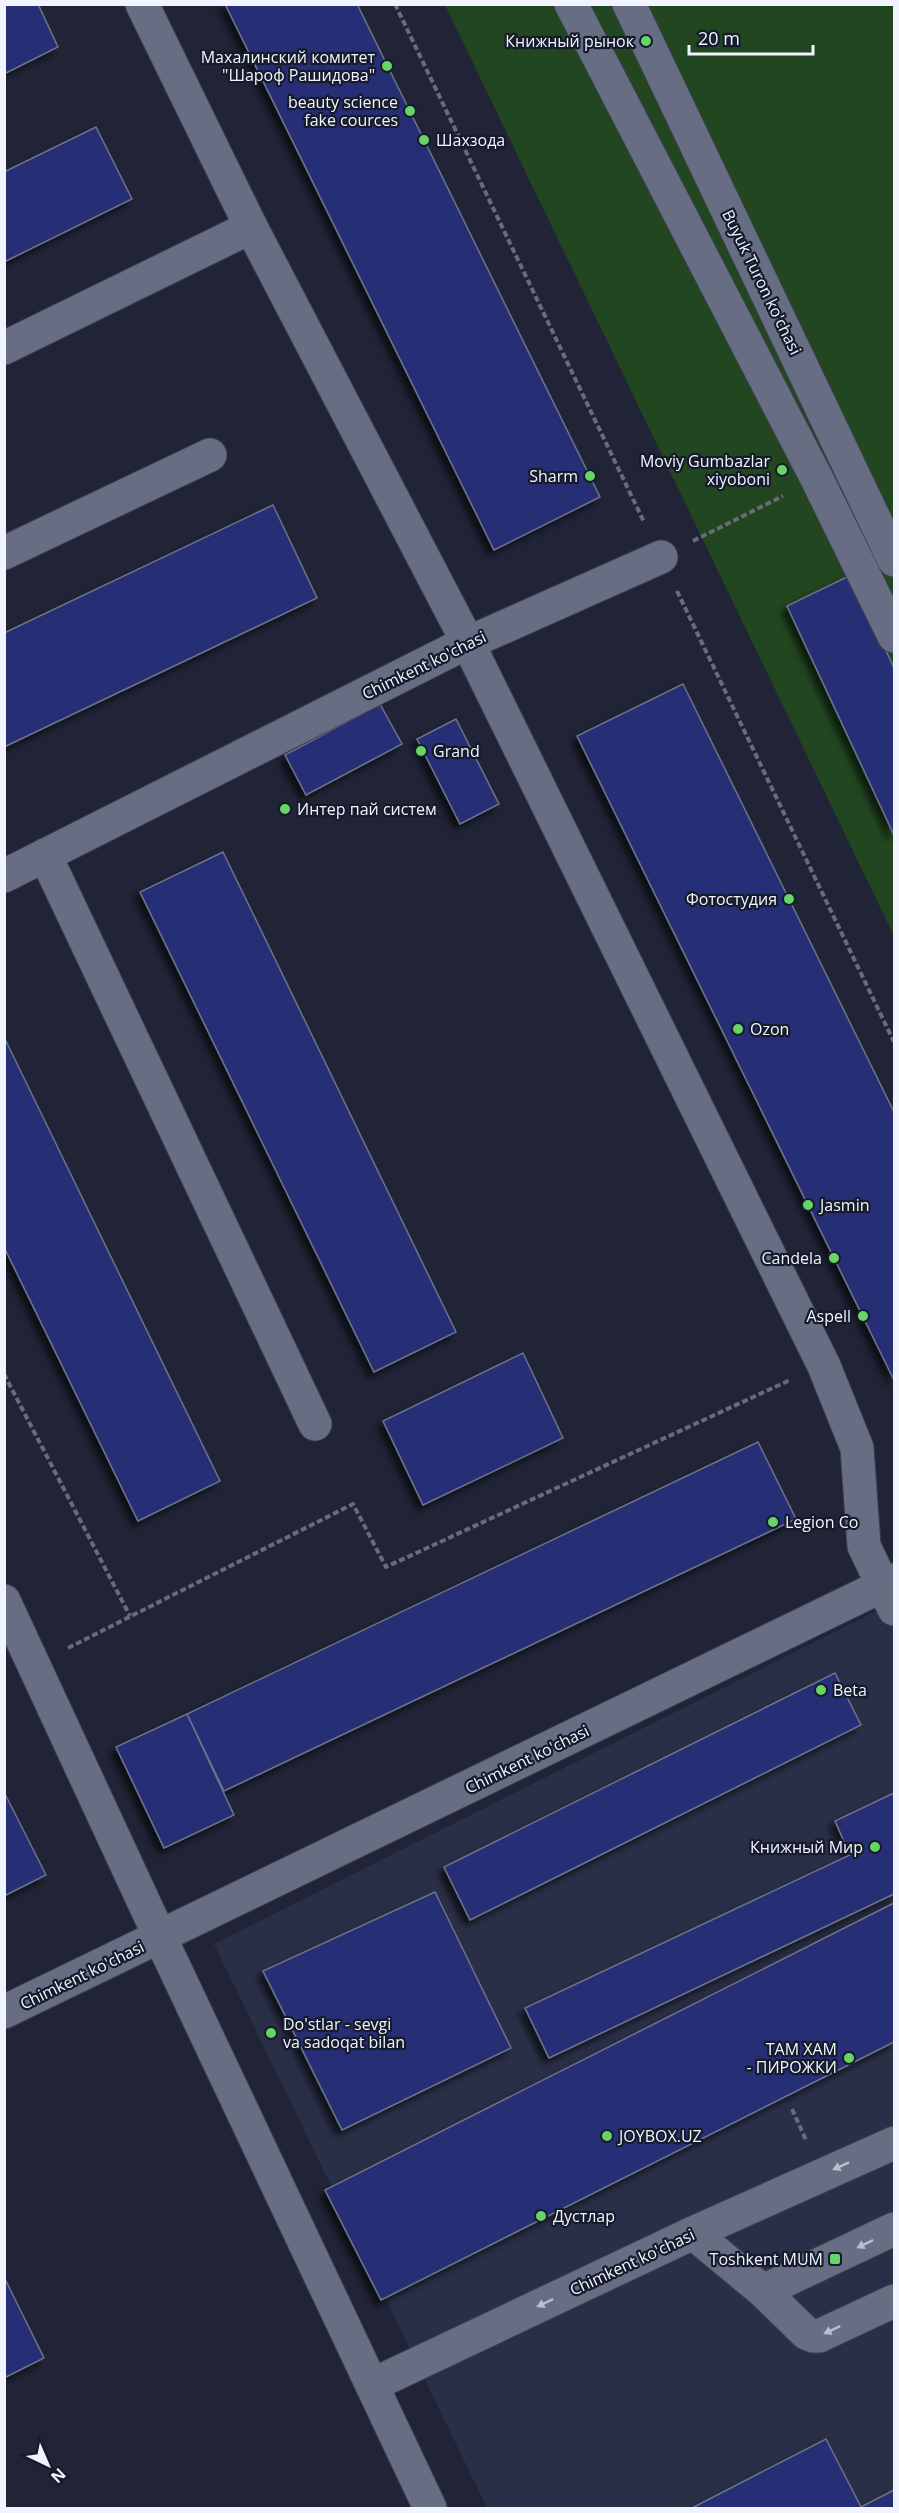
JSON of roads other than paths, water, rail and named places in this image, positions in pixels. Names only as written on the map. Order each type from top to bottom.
[{"type":"street","points":[[142,4],[251,227],[468,643],[824,1366],[857,1448],[864,1546],[890,1592]]},
{"type":"street","points":[[571,4],[817,478],[894,636]]},
{"type":"street","name":"Buyuk Turon ko'chasi","points":[[629,4],[894,560]]},
{"type":"street","points":[[4,348],[251,227]]},
{"type":"street","points":[[4,553],[210,455]]},
{"type":"street","name":"Chimkent ko'chasi","points":[[4,876],[468,643],[661,557]]},
{"type":"street","points":[[45,855],[315,1424]]},
{"type":"street","name":"Chimkent ko'chasi","points":[[4,2012],[890,1592]]},
{"type":"street","name":"Chimkent ko'chasi","points":[[4,1601],[430,2508]]},
{"type":"street","name":"Chimkent ko'chasi","points":[[372,2385],[693,2233],[894,2143]]},
{"type":"street","points":[[764,2291],[894,2229]]},
{"type":"street","points":[[693,2233],[764,2291],[806,2333],[813,2336],[819,2336],[894,2301]]},
{"type":"place","name":"Книжный рынок","points":[[646,41]]},
{"type":"place","name":"Махалинский комитет \"Шароф Рашидова\"","points":[[387,66]]},
{"type":"place","name":"beauty science fake cources","points":[[410,111]]},
{"type":"place","name":"Шахзода","points":[[424,140]]},
{"type":"place","name":"Moviy Gumbazlar xiyoboni","points":[[782,470]]},
{"type":"place","name":"Sharm","points":[[590,476]]},
{"type":"place","name":"Grand","points":[[421,751]]},
{"type":"place","name":"Интер пай систем","points":[[285,809]]},
{"type":"place","name":"Фотостудия","points":[[789,899]]},
{"type":"place","name":"Ozon","points":[[738,1029]]},
{"type":"place","name":"Jasmin","points":[[808,1205]]},
{"type":"place","name":"Candela","points":[[834,1258]]},
{"type":"place","name":"Aspell","points":[[863,1316]]},
{"type":"place","name":"Legion Co","points":[[773,1522]]},
{"type":"place","name":"Beta","points":[[821,1690]]},
{"type":"place","name":"Книжный Мир","points":[[875,1847]]},
{"type":"place","name":"Do'stlar - sevgi va sadoqat bilan","points":[[271,2033]]},
{"type":"place","name":"ТАМ ХАМ - ПИРОЖКИ","points":[[849,2058]]},
{"type":"place","name":"JOYBOX.UZ","points":[[607,2136]]},
{"type":"place","name":"Дустлар","points":[[541,2216]]},
{"type":"place","name":"Toshkent MUM","points":[[835,2259]]}]
